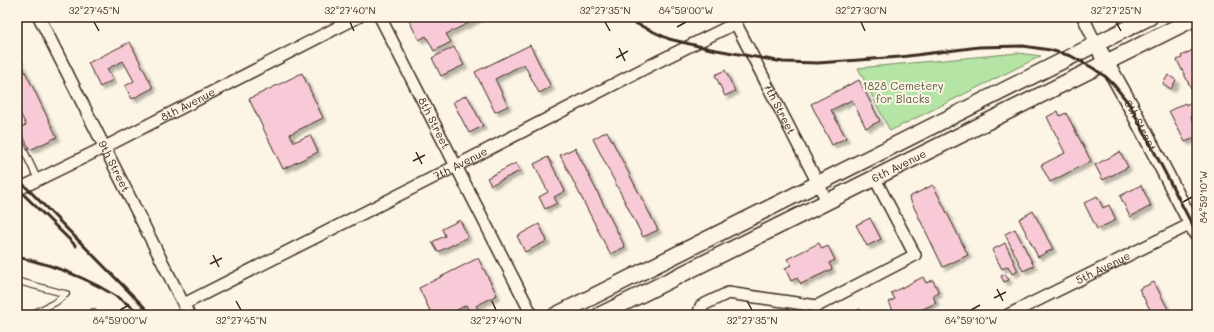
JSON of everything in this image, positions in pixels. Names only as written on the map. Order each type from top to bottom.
[{"type":"main road","name":"6th Avenue","points":[[556,315],[1150,17]]},
{"type":"main road","name":"6th Avenue","points":[[600,315],[1197,17]]},
{"type":"main road","name":"6th Street","points":[[1096,44],[1195,227]]},
{"type":"street","name":"9th Street","points":[[39,17],[189,315]]},
{"type":"street","name":"8th Avenue","points":[[17,190],[105,148],[358,17]]},
{"type":"street","name":"8th Street","points":[[380,17],[532,315]]},
{"type":"street","name":"6th Street","points":[[1083,17],[1096,44]]},
{"type":"street","name":"7th Avenue","points":[[184,304],[456,166],[735,20]]},
{"type":"street","name":"7th Street","points":[[735,20],[827,201]]},
{"type":"street","points":[[698,315],[701,306],[728,293],[817,306],[915,255],[874,177]]},
{"type":"street","name":"5th Avenue","points":[[1008,315],[1195,227]]},
{"type":"lane","points":[[17,141],[21,144],[38,180]]},
{"type":"lane","points":[[17,281],[66,294],[56,302],[30,315]]},
{"type":"green space","name":"1828 Cemetery for Blacks","points":[[1018,53],[1041,56],[890,131],[858,68]]},
{"type":"building","points":[[412,17],[479,18],[446,34],[451,42],[434,51],[426,36],[419,40],[408,19]]},
{"type":"building","points":[[130,42],[153,88],[132,99],[125,86],[134,81],[123,61],[107,69],[113,80],[100,87],[88,63]]},
{"type":"building","points":[[530,45],[551,87],[539,93],[524,64],[495,79],[508,106],[495,112],[475,72]]},
{"type":"building","points":[[454,47],[464,65],[441,76],[432,58]]},
{"type":"building","points":[[1197,48],[1197,84],[1191,88],[1177,60],[1182,58],[1181,56]]},
{"type":"building","points":[[17,55],[57,137],[30,150],[19,128],[26,125],[17,107]]},
{"type":"building","points":[[725,70],[735,91],[725,96],[715,75]]},
{"type":"building","points":[[302,73],[323,118],[290,134],[294,142],[310,135],[318,152],[283,169],[249,99]]},
{"type":"building","points":[[1168,75],[1176,80],[1171,89],[1163,84]]},
{"type":"building","points":[[859,80],[880,121],[866,128],[852,100],[831,110],[846,138],[832,145],[811,104]]},
{"type":"building","points":[[467,95],[483,126],[469,133],[453,102]]},
{"type":"building","points":[[1191,102],[1197,114],[1191,116],[1193,121],[1197,119],[1197,137],[1185,142],[1169,111],[1185,103],[1186,105]]},
{"type":"building","points":[[1058,111],[1060,116],[1066,113],[1091,161],[1050,182],[1041,165],[1065,153],[1047,117]]},
{"type":"building","points":[[607,131],[658,230],[643,237],[593,139]]},
{"type":"building","points":[[575,148],[625,247],[610,254],[560,155]]},
{"type":"building","points":[[1120,152],[1128,167],[1103,180],[1095,165]]},
{"type":"building","points":[[548,157],[565,191],[554,197],[557,203],[545,209],[539,197],[548,192],[534,164]]},
{"type":"building","points":[[516,163],[520,171],[491,185],[487,178]]},
{"type":"building","points":[[933,185],[968,255],[943,267],[909,197]]},
{"type":"building","points":[[1141,185],[1151,206],[1130,217],[1120,196]]},
{"type":"building","points":[[1097,196],[1103,208],[1109,205],[1116,220],[1097,229],[1084,203]]},
{"type":"building","points":[[1033,211],[1053,249],[1038,257],[1019,219]]},
{"type":"building","points":[[870,218],[881,239],[867,246],[856,225]]},
{"type":"building","points":[[460,220],[468,237],[438,252],[432,242],[445,236],[442,229]]},
{"type":"building","points":[[539,224],[547,241],[525,252],[517,236]]},
{"type":"building","points":[[1015,229],[1034,266],[1023,271],[1005,234]]},
{"type":"building","points":[[819,243],[822,249],[828,246],[835,260],[829,263],[832,269],[801,284],[797,278],[791,281],[785,268],[791,265],[787,259]]},
{"type":"building","points":[[1005,243],[1018,271],[1012,274],[1008,266],[1002,269],[992,250]]},
{"type":"building","points":[[478,258],[497,295],[476,306],[481,315],[471,315],[466,305],[448,315],[432,315],[419,288]]},
{"type":"building","points":[[1005,274],[1009,280],[1004,282],[1001,276]]},
{"type":"building","points":[[923,277],[926,283],[933,280],[939,293],[933,296],[936,303],[910,315],[903,315],[902,312],[895,315],[889,302],[895,299],[891,293]]},
{"type":"building","points":[[1154,282],[1171,315],[1153,315],[1139,289]]},
{"type":"building","points":[[860,309],[863,315],[847,315]]},
{"type":"railway","points":[[622,17],[669,39],[711,49],[783,62],[818,63],[900,57],[979,47],[1023,46],[1050,50],[1071,56],[1106,77],[1130,105],[1197,234]]},
{"type":"railway","points":[[17,178],[152,315]]},
{"type":"railway","points":[[17,188],[76,246]]},
{"type":"railway","points":[[17,257],[50,266],[83,278],[114,295],[142,315]]}]
